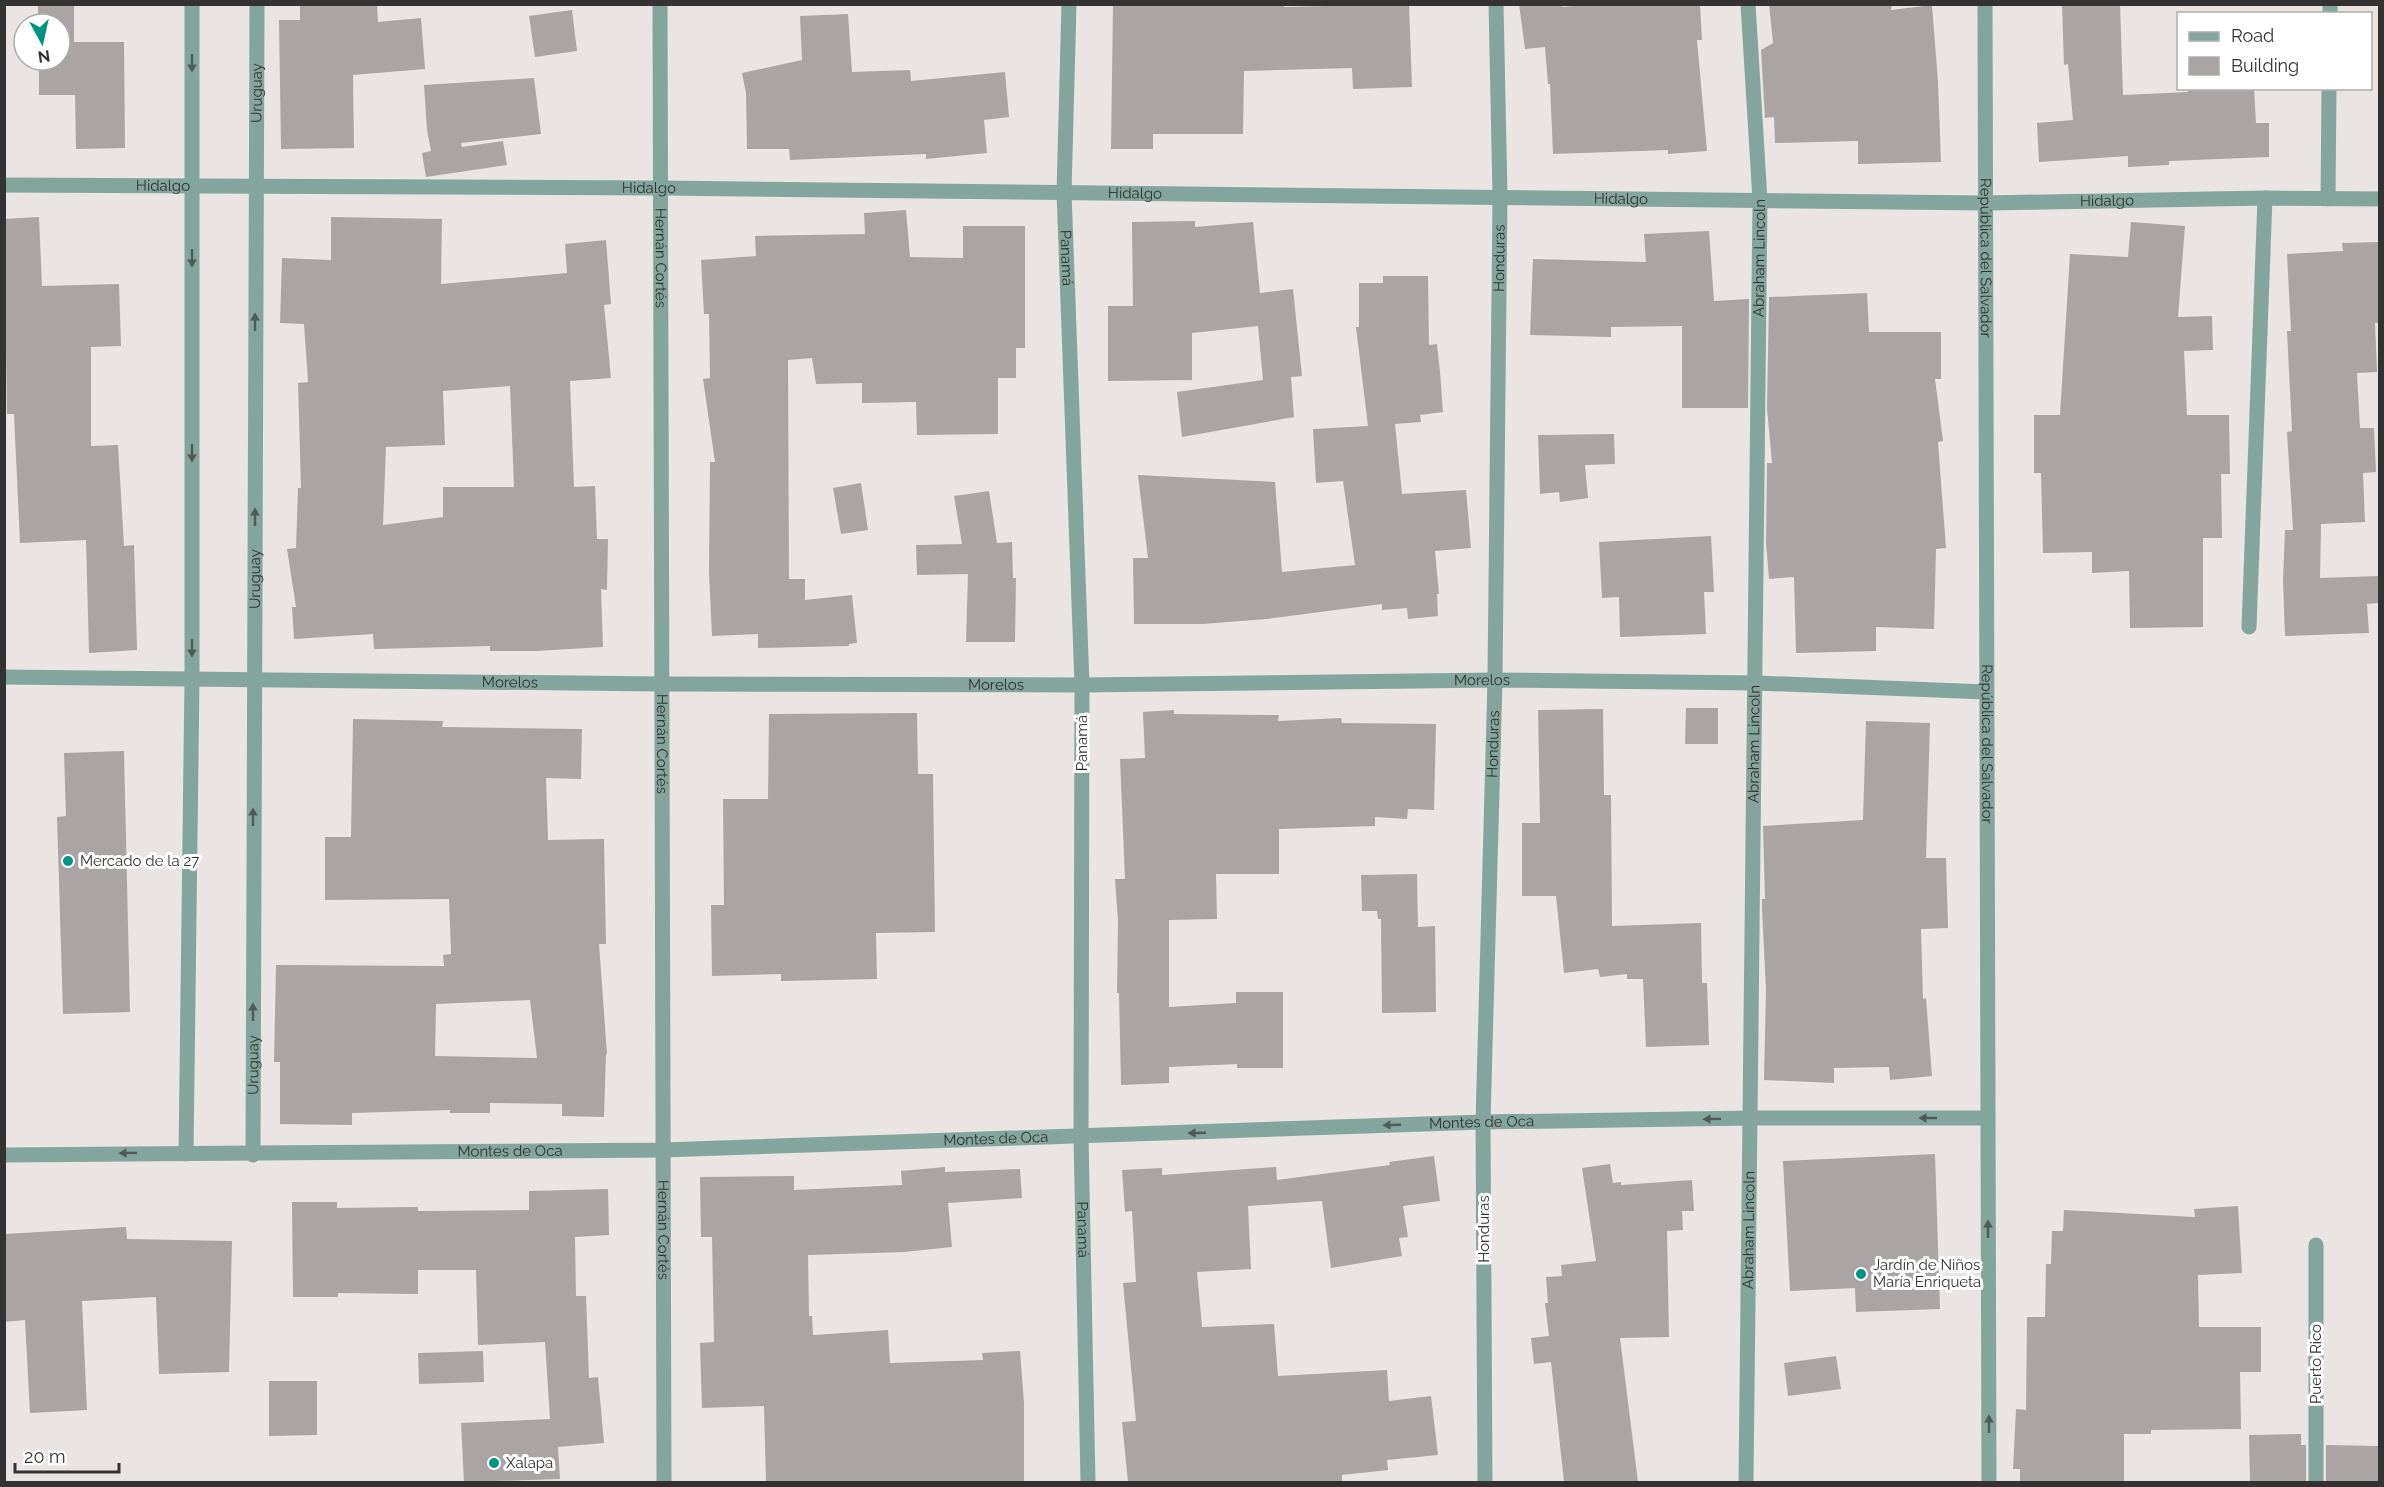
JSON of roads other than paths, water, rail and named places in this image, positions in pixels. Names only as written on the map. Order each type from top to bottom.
[{"type":"street","points":[[186,1154],[192,679],[192,4]]},
{"type":"street","name":"Uruguay","points":[[253,1155],[257,4]]},
{"type":"street","name":"Hernán Cortés","points":[[660,4],[664,1482]]},
{"type":"street","name":"Panamá","points":[[1069,4],[1064,192],[1082,686],[1081,1137],[1088,1482]]},
{"type":"street","name":"Honduras","points":[[1485,1482],[1483,1122],[1495,680],[1500,196],[1496,4]]},
{"type":"street","name":"Abraham Lincoln","points":[[1746,1482],[1760,200],[1748,4]]},
{"type":"street","name":"República del Salvador","points":[[1984,4],[1989,1482]]},
{"type":"street","points":[[2328,199],[2329,90]]},
{"type":"street","name":"Hidalgo","points":[[4,185],[192,184],[661,188],[1985,203],[2265,198],[2379,199]]},
{"type":"street","points":[[2249,627],[2265,198]]},
{"type":"street","name":"Morelos","points":[[4,677],[1082,686],[1495,680],[1756,683],[1986,692]]},
{"type":"street","name":"Montes de Oca","points":[[4,1155],[145,1153],[253,1155],[663,1150],[1483,1122],[1750,1118],[1987,1118]]},
{"type":"street","name":"Puerto Rico","points":[[2316,1245],[2316,1482]]},
{"type":"place","name":"Mercado de la 27","points":[[68,861]]},
{"type":"place","name":"Jardín de Niños María Enriqueta","points":[[1861,1274]]},
{"type":"place","name":"Xalapa","points":[[494,1463]]}]
